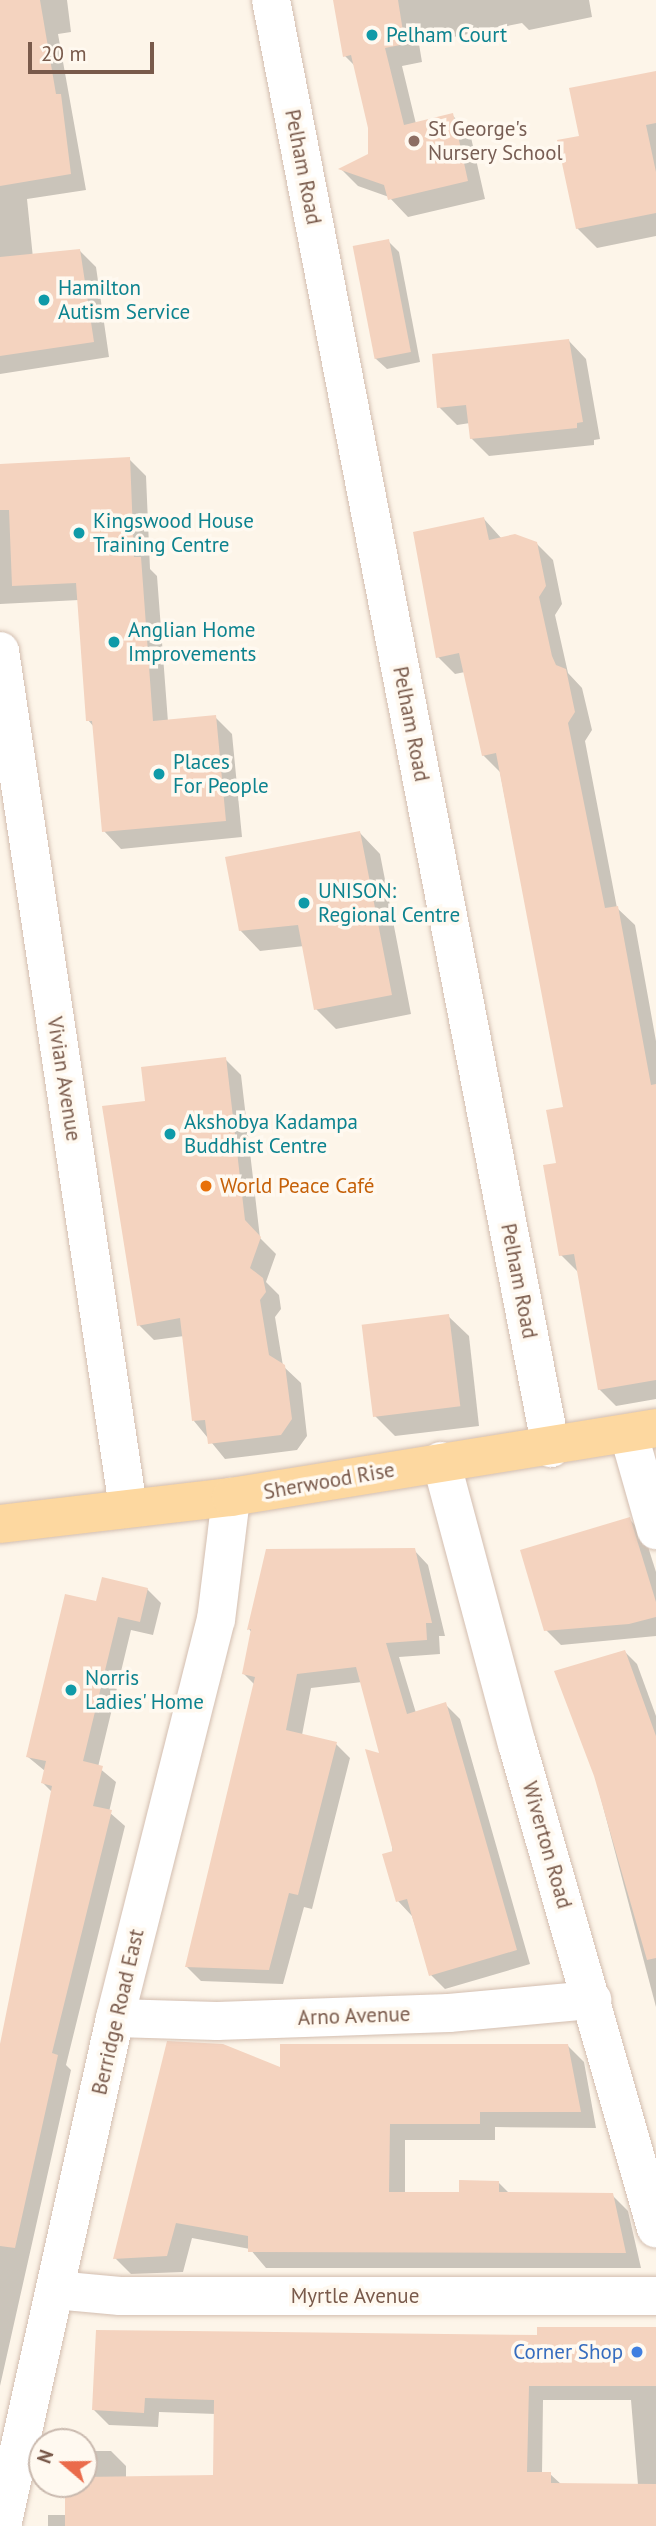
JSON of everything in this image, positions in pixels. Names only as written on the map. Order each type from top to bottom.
[{"type":"main road","name":"Sherwood Rise","points":[[0,1524],[231,1497],[441,1461],[551,1448],[642,1432]]},
{"type":"street","name":"Pelham Road","points":[[271,0],[551,1448]]},
{"type":"street","name":"Vivian Avenue","points":[[0,652],[128,1507]]},
{"type":"street","points":[[642,1432],[656,1530]]},
{"type":"street","name":"Wiverton Road","points":[[441,1461],[517,1744],[656,2228]]},
{"type":"street","name":"Berridge Road East","points":[[2,2526],[115,2018],[216,1620],[231,1497]]},
{"type":"street","name":"Arno Avenue","points":[[115,2018],[217,2021],[435,2013],[592,2000]]},
{"type":"street","name":"Myrtle Avenue","points":[[55,2290],[120,2296],[656,2296]]},
{"type":"building","points":[[0,0],[40,0],[56,94],[61,94],[71,174],[0,186]]},
{"type":"building","points":[[333,0],[398,0],[405,44],[385,48],[404,125],[453,113],[468,181],[388,200],[384,185],[338,169],[368,154],[368,128],[351,55],[343,57]]},
{"type":"building","points":[[656,71],[656,123],[646,125],[656,172],[656,213],[576,229],[557,140],[579,136],[569,88]]},
{"type":"building","points":[[389,239],[411,352],[375,359],[353,246]]},
{"type":"building","name":"Hamilton Autism Service","points":[[80,249],[94,342],[0,356],[0,257]]},
{"type":"building","points":[[569,339],[583,422],[577,423],[577,428],[470,439],[466,405],[437,408],[432,354]]},
{"type":"building","points":[[130,457],[134,557],[141,557],[153,721],[216,715],[226,821],[102,832],[92,721],[86,721],[76,583],[12,586],[9,510],[0,510],[0,464]]},
{"type":"building","points":[[484,517],[489,540],[515,534],[537,542],[546,586],[539,597],[552,656],[556,665],[566,669],[575,712],[568,723],[605,908],[618,906],[651,1085],[656,1084],[656,1380],[598,1390],[574,1254],[559,1256],[543,1165],[556,1163],[546,1110],[563,1107],[496,753],[482,756],[459,653],[436,658],[413,532]]},
{"type":"building","name":"UNISON: Regional Centre","points":[[360,831],[392,995],[314,1010],[298,925],[239,931],[225,857]]},
{"type":"building","points":[[226,1057],[245,1220],[261,1237],[250,1268],[263,1278],[266,1292],[260,1300],[269,1355],[285,1365],[292,1419],[281,1435],[208,1444],[205,1420],[192,1421],[180,1318],[137,1326],[102,1106],[145,1101],[141,1067]]},
{"type":"building","points":[[449,1314],[460,1406],[373,1417],[362,1325]]},
{"type":"building","points":[[630,1517],[656,1602],[656,1617],[629,1624],[544,1631],[520,1550]]},
{"type":"building","points":[[415,1548],[432,1623],[426,1623],[427,1640],[386,1643],[407,1714],[446,1702],[517,1950],[429,1976],[407,1899],[396,1902],[382,1854],[393,1851],[365,1749],[379,1753],[356,1667],[297,1674],[286,1730],[337,1742],[298,1895],[289,1893],[269,1970],[185,1967],[255,1677],[242,1674],[251,1629],[247,1630],[266,1549]]},
{"type":"building","points":[[102,1577],[148,1588],[140,1622],[118,1617],[83,1761],[103,1766],[93,1806],[112,1810],[52,2053],[58,2055],[15,2248],[0,2246],[0,2044],[52,1786],[41,1783],[46,1761],[26,1757],[65,1594],[96,1601]]},
{"type":"building","points":[[625,1650],[656,1736],[656,1958],[647,1960],[594,1776],[554,1671]]},
{"type":"building","points":[[167,2041],[223,2044],[280,2067],[280,2044],[568,2044],[581,2112],[480,2112],[480,2124],[390,2124],[389,2192],[459,2192],[459,2180],[499,2181],[499,2192],[613,2193],[626,2253],[248,2252],[248,2236],[176,2223],[167,2256],[113,2259]]},
{"type":"building","points":[[537,2327],[656,2327],[656,2386],[529,2386],[527,2472],[551,2472],[551,2483],[656,2484],[656,2526],[65,2526],[65,2498],[98,2498],[98,2477],[213,2475],[214,2400],[145,2398],[144,2413],[92,2410],[96,2330],[537,2335]]},
{"type":"place","name":"Pelham Court","points":[[372,35]]},
{"type":"place","name":"St George's Nursery School","points":[[414,141]]},
{"type":"place","name":"Hamilton Autism Service","points":[[44,300]]},
{"type":"place","name":"Kingswood House Training Centre","points":[[79,533]]},
{"type":"place","name":"Anglian Home Improvements","points":[[114,642]]},
{"type":"place","name":"Places For People","points":[[159,774]]},
{"type":"place","name":"UNISON: Regional Centre","points":[[304,903]]},
{"type":"place","name":"Akshobya Kadampa Buddhist Centre","points":[[170,1134]]},
{"type":"place","name":"World Peace Café","points":[[206,1186]]},
{"type":"place","name":"Norris Ladies' Home","points":[[71,1690]]},
{"type":"place","name":"Corner Shop","points":[[637,2352]]}]
